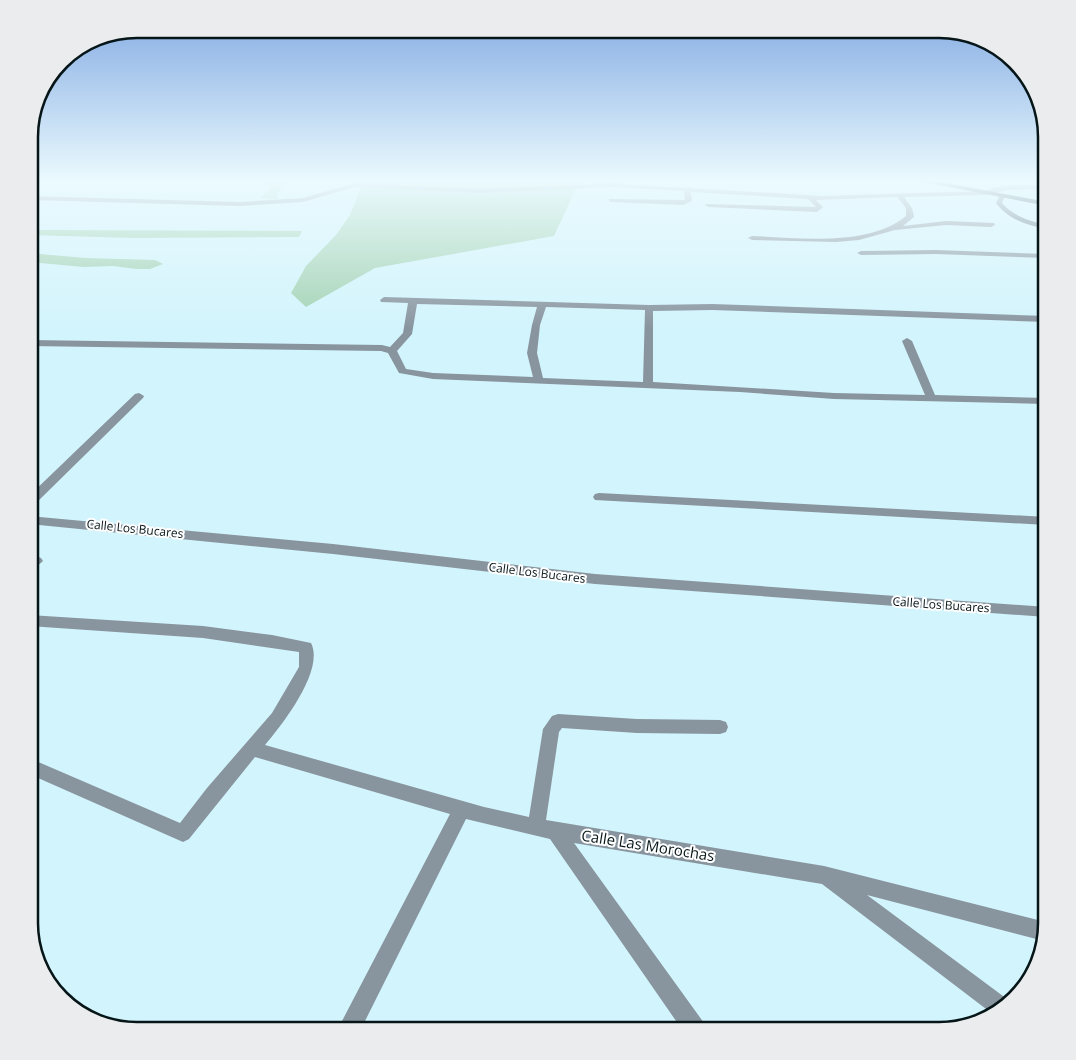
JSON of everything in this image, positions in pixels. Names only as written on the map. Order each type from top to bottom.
[{"type":"street","points":[[752,238],[853,239],[891,229]]},
{"type":"street","points":[[861,254],[936,252],[1038,256]]},
{"type":"street","points":[[384,300],[542,306],[712,307],[1038,319]]},
{"type":"street","points":[[392,351],[408,334],[413,301]]},
{"type":"street","points":[[539,380],[532,353],[536,325],[542,306]]},
{"type":"street","points":[[648,384],[649,308]]},
{"type":"street","points":[[907,341],[931,398]]},
{"type":"street","points":[[38,343],[382,348],[392,351],[402,371],[412,373],[648,384],[834,396],[1038,400]]},
{"type":"street","points":[[38,493],[138,396]]},
{"type":"street","points":[[599,497],[1038,521]]},
{"type":"street","name":"Calle Los Bucares","points":[[38,521],[333,549],[594,579],[1038,611]]},
{"type":"street","points":[[38,621],[258,637],[306,647],[306,668],[278,718],[213,794],[183,833],[38,770]]},
{"type":"street","points":[[689,1022],[546,829],[551,730],[558,720],[637,726],[720,728]]},
{"type":"street","name":"Calle Las Morochas","points":[[252,749],[461,810],[546,829],[824,875],[1038,930]]},
{"type":"street","points":[[354,1022],[461,810]]},
{"type":"street","points":[[824,875],[997,1004]]},
{"type":"green space","points":[[340,229],[557,229],[554,236],[375,268],[306,307],[291,293],[306,266]]},
{"type":"green space","points":[[38,230],[302,231],[299,237],[133,238],[38,235]]},
{"type":"green space","points":[[38,254],[85,258],[155,260],[163,264],[150,269],[113,266],[84,267],[38,263]]}]
